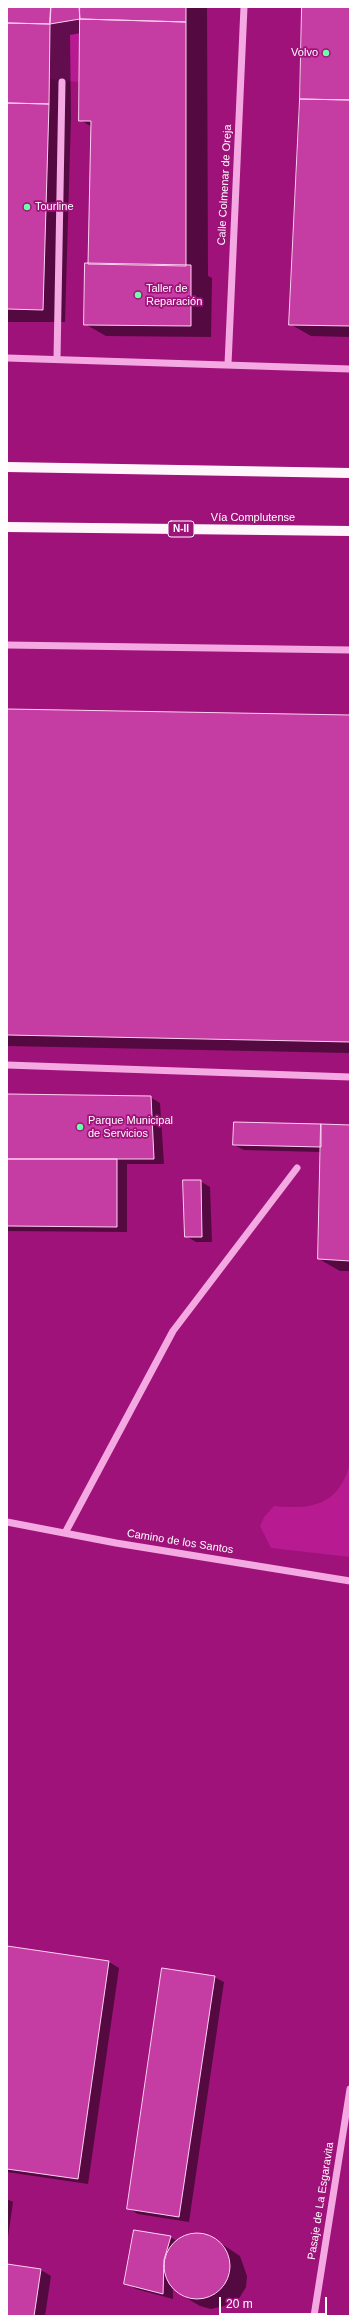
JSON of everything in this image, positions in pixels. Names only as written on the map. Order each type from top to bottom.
[{"type":"main road","points":[[7,467],[350,473]]},
{"type":"main road","name":"Vía Complutense","points":[[9,528],[350,531]]},
{"type":"street","name":"Calle Colmenar de Oreja","points":[[228,364],[244,7]]},
{"type":"street","points":[[57,359],[62,82]]},
{"type":"street","points":[[7,358],[350,369]]},
{"type":"street","points":[[7,645],[350,650]]},
{"type":"street","points":[[7,1065],[350,1077]]},
{"type":"street","points":[[65,1533],[174,1331],[296,1168]]},
{"type":"street","name":"Camino de los Santos","points":[[7,1522],[350,1581]]},
{"type":"street","name":"Pasaje de La Esgaravita","points":[[314,2316],[350,2089]]},
{"type":"shaded area","points":[[80,19],[79,82],[49,79],[50,24]]},
{"type":"shaded area","points":[[350,1463],[350,1557],[271,1548],[260,1526],[264,1517],[274,1506],[301,1507],[322,1502],[339,1488]]},
{"type":"building","points":[[7,7],[51,7],[50,24],[7,23]]},
{"type":"building","points":[[51,7],[79,7],[80,19],[50,24]]},
{"type":"building","points":[[80,7],[186,7],[186,22],[80,19]]},
{"type":"building","name":"Volvo","points":[[302,7],[350,7],[350,100],[300,99]]},
{"type":"building","name":"Taller de Reparación","points":[[80,19],[186,22],[186,266],[88,264],[91,121],[79,121]]},
{"type":"building","points":[[7,23],[50,24],[49,104],[7,103]]},
{"type":"building","points":[[300,99],[350,100],[350,326],[289,325]]},
{"type":"building","name":"Tourline","points":[[7,103],[49,104],[43,310],[7,309]]},
{"type":"building","name":"Taller de Reparación","points":[[85,263],[191,265],[191,326],[84,325]]},
{"type":"building","points":[[7,709],[350,715],[350,1042],[7,1035]]},
{"type":"building","name":"Parque Municipal de Servicios","points":[[7,1094],[151,1096],[154,1159],[7,1159]]},
{"type":"building","points":[[234,1122],[321,1124],[321,1147],[233,1145]]},
{"type":"building","points":[[321,1124],[350,1125],[350,1261],[318,1259]]},
{"type":"building","points":[[7,1159],[117,1159],[117,1227],[7,1226]]},
{"type":"building","points":[[183,1180],[201,1180],[202,1237],[185,1237]]},
{"type":"building","points":[[7,1946],[109,1961],[78,2179],[7,2169]]},
{"type":"building","points":[[162,1968],[215,1976],[179,2217],[127,2209]]},
{"type":"building","points":[[134,2230],[171,2236],[164,2260],[163,2294],[124,2284]]},
{"type":"building","points":[[191,2233],[203,2233],[215,2238],[225,2248],[230,2260],[228,2279],[215,2294],[203,2299],[191,2299],[179,2294],[169,2284],[164,2272],[164,2260],[169,2248],[179,2238]]},
{"type":"building","points":[[7,2264],[41,2269],[34,2316],[7,2316]]},
{"type":"place","name":"Volvo","points":[[326,53]]},
{"type":"place","name":"Tourline","points":[[27,207]]},
{"type":"place","name":"Taller de Reparación","points":[[138,295]]},
{"type":"place","name":"Parque Municipal de Servicios","points":[[80,1127]]}]
